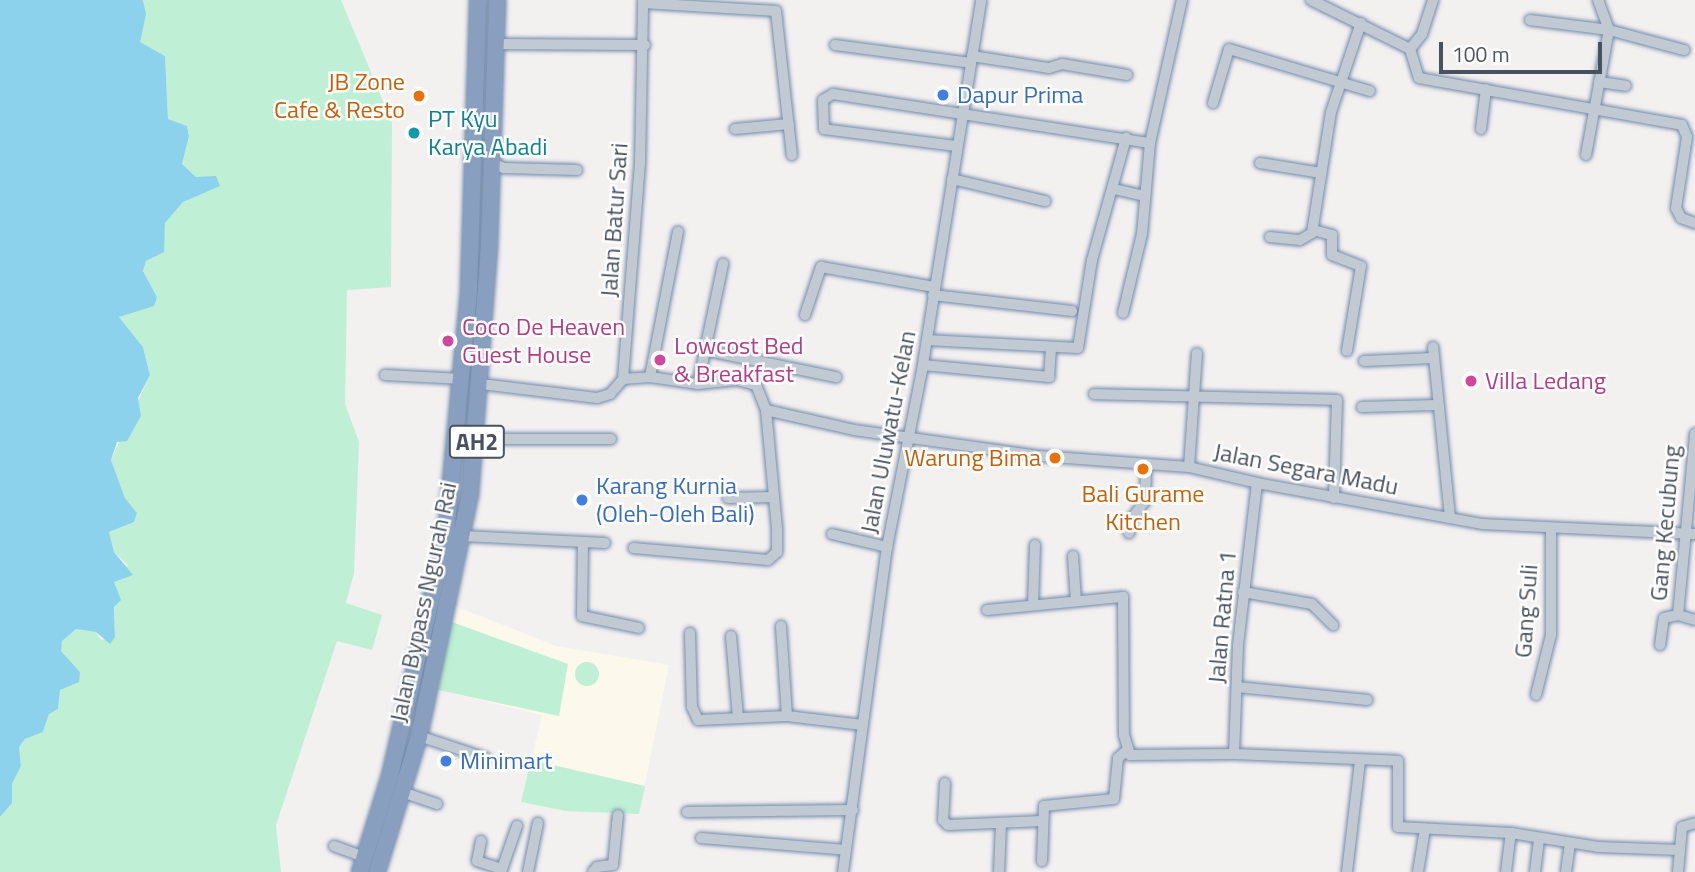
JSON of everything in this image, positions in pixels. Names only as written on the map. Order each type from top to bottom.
[{"type":"highway","name":"Jalan Bypass Ngurah Rai","points":[[362,864],[390,776],[446,535],[463,379],[478,0]]},
{"type":"highway","name":"Jalan Bypass Ngurah Rai","points":[[377,872],[419,736],[463,536],[477,439],[498,0]]},
{"type":"street","name":"Jalan Uluwatu-Kelan","points":[[843,872],[887,547],[923,365],[981,0]]},
{"type":"street","points":[[1123,313],[1142,234],[1150,143],[1182,0]]},
{"type":"street","points":[[1311,0],[1329,5],[1410,49],[1419,78],[1684,127],[1687,137],[1676,208],[1681,218],[1695,223]]},
{"type":"street","points":[[1410,49],[1422,34],[1433,0]]},
{"type":"street","points":[[1586,155],[1609,30],[1598,0]]},
{"type":"street","points":[[643,2],[776,11],[792,155]]},
{"type":"street","name":"Jalan Batur Sari","points":[[623,379],[645,46],[643,2]]},
{"type":"street","points":[[1530,20],[1609,30],[1684,50]]},
{"type":"street","points":[[1270,237],[1303,240],[1313,230],[1321,173],[1340,82],[1361,23]]},
{"type":"street","points":[[496,44],[645,46]]},
{"type":"street","points":[[835,45],[1049,68],[1060,63],[1127,75]]},
{"type":"street","points":[[1213,103],[1229,50],[1370,91]]},
{"type":"street","points":[[1599,82],[1626,86]]},
{"type":"street","points":[[1481,129],[1486,89]]},
{"type":"street","points":[[956,146],[826,129],[822,125],[823,100],[833,94],[1150,143]]},
{"type":"street","points":[[735,129],[789,124]]},
{"type":"street","points":[[927,340],[1078,347],[1092,260],[1114,189],[1126,138]]},
{"type":"street","points":[[492,163],[504,168],[577,170]]},
{"type":"street","points":[[1260,163],[1321,173]]},
{"type":"street","points":[[952,179],[1045,201]]},
{"type":"street","points":[[1114,189],[1145,196]]},
{"type":"street","points":[[1313,230],[1332,235],[1332,255],[1362,266],[1347,352]]},
{"type":"street","points":[[650,377],[678,232]]},
{"type":"street","points":[[698,384],[723,264]]},
{"type":"street","points":[[806,314],[818,269],[934,291],[1072,311]]},
{"type":"street","points":[[923,365],[1049,377],[1051,347]]},
{"type":"street","points":[[704,350],[836,377]]},
{"type":"street","points":[[1364,361],[1434,353],[1450,518]]},
{"type":"street","points":[[1189,467],[1197,354]]},
{"type":"street","points":[[385,375],[463,379]]},
{"type":"street","points":[[481,384],[597,398],[610,394],[623,379],[650,377],[698,384],[749,381],[758,388],[766,410],[778,552],[772,559],[634,548]]},
{"type":"street","points":[[1094,394],[1196,394],[1338,401],[1334,498]]},
{"type":"street","points":[[1363,407],[1437,405]]},
{"type":"street","points":[[766,410],[854,430],[909,436]]},
{"type":"street","name":"Gang Kecubung","points":[[1678,615],[1690,533],[1695,434]]},
{"type":"street","name":"Jalan Segara Madu","points":[[909,436],[1040,456],[1189,467],[1257,483],[1450,518],[1551,529],[1690,533]]},
{"type":"street","points":[[477,439],[611,439]]},
{"type":"street","points":[[1129,533],[1131,520],[1145,501],[1146,464]]},
{"type":"street","name":"Jalan Ratna 1","points":[[1234,754],[1243,592],[1257,483]]},
{"type":"street","points":[[728,498],[774,497]]},
{"type":"street","name":"Gang Suli","points":[[1536,695],[1551,635],[1551,529]]},
{"type":"street","points":[[832,534],[887,547]]},
{"type":"street","points":[[463,536],[605,543]]},
{"type":"street","points":[[583,542],[582,616],[639,628]]},
{"type":"street","points":[[1034,606],[1035,545]]},
{"type":"street","points":[[1073,556],[1076,601]]},
{"type":"street","points":[[1243,592],[1312,604],[1333,625]]},
{"type":"street","points":[[987,610],[1120,596],[1124,599],[1126,751],[1118,758],[1114,799],[1046,805],[1042,821],[1042,861]]},
{"type":"street","points":[[1660,645],[1663,620],[1678,615],[1695,620]]},
{"type":"street","points":[[781,626],[787,716]]},
{"type":"street","points":[[690,633],[694,716],[705,722],[787,716],[862,725]]},
{"type":"street","points":[[731,636],[738,718]]},
{"type":"street","points":[[1237,687],[1367,700]]},
{"type":"street","points":[[419,736],[485,758]]},
{"type":"street","points":[[1126,751],[1135,756],[1234,754],[1399,762],[1398,827],[1511,834],[1570,845],[1680,850]]},
{"type":"street","points":[[1347,872],[1360,761]]},
{"type":"street","points":[[945,783],[945,823],[1001,824],[1042,821]]},
{"type":"street","points":[[402,792],[437,804]]},
{"type":"street","points":[[687,812],[853,810]]},
{"type":"street","points":[[593,872],[597,867],[613,865],[618,815]]},
{"type":"street","points":[[528,872],[538,823]]},
{"type":"street","points":[[1678,872],[1682,827],[1695,823]]},
{"type":"street","points":[[999,872],[1001,824]]},
{"type":"street","points":[[481,841],[477,861],[501,870],[517,826]]},
{"type":"street","points":[[1418,872],[1425,828]]},
{"type":"street","points":[[1506,872],[1511,834]]},
{"type":"street","points":[[701,838],[846,850]]},
{"type":"street","points":[[1535,872],[1539,839]]},
{"type":"street","points":[[1566,872],[1570,845]]},
{"type":"street","points":[[334,846],[362,864]]},
{"type":"shaded area","points":[[452,605],[556,646],[669,665],[639,814],[565,811],[521,802],[542,715],[438,690]]},
{"type":"green space","points":[[143,0],[341,0],[392,123],[391,287],[347,290],[345,404],[359,442],[354,573],[346,603],[382,615],[372,650],[337,641],[276,825],[281,872],[0,872],[0,817],[12,803],[12,784],[21,766],[19,747],[25,739],[43,732],[49,714],[58,709],[60,690],[80,672],[61,651],[61,641],[76,629],[96,632],[101,640],[115,637],[114,582],[128,565],[114,552],[109,532],[134,522],[137,513],[125,498],[111,460],[150,375],[143,347],[119,317],[157,297],[143,271],[146,261],[163,252],[165,223],[183,202],[220,185],[196,177],[182,164],[189,136],[187,126],[168,119],[165,56],[139,42],[146,14]]},
{"type":"green space","points":[[449,621],[568,664],[559,716],[438,690]]},
{"type":"green space","points":[[582,662],[592,662],[599,669],[599,679],[592,686],[582,686],[575,679],[575,669]]},
{"type":"green space","points":[[531,760],[645,786],[639,814],[565,811],[521,802]]},
{"type":"water","points":[[0,0],[143,0],[146,14],[140,42],[165,56],[168,119],[187,126],[189,136],[182,164],[196,177],[216,176],[220,186],[183,202],[165,223],[164,252],[146,261],[143,271],[157,297],[154,306],[119,317],[143,347],[150,375],[138,398],[141,416],[127,441],[117,442],[111,460],[125,498],[137,513],[134,522],[109,532],[114,552],[133,575],[114,582],[121,600],[114,607],[115,637],[110,644],[96,632],[76,629],[62,641],[61,651],[80,672],[79,682],[60,690],[58,709],[49,714],[43,732],[25,739],[19,747],[21,766],[12,784],[12,803],[0,817]]},
{"type":"place","name":"Dapur Prima","points":[[943,95]]},
{"type":"place","name":"JB Zone Cafe & Resto","points":[[419,96]]},
{"type":"place","name":"PT Kyu Karya Abadi","points":[[414,133]]},
{"type":"place","name":"Coco De Heaven Guest House","points":[[448,341]]},
{"type":"place","name":"Lowcost Bed & Breakfast","points":[[660,360]]},
{"type":"place","name":"Villa Ledang","points":[[1471,381]]},
{"type":"place","name":"Warung Bima","points":[[1055,458]]},
{"type":"place","name":"Bali Gurame Kitchen","points":[[1143,469]]},
{"type":"place","name":"Karang Kurnia (Oleh-Oleh Bali)","points":[[582,500]]},
{"type":"place","name":"Minimart","points":[[446,761]]}]
